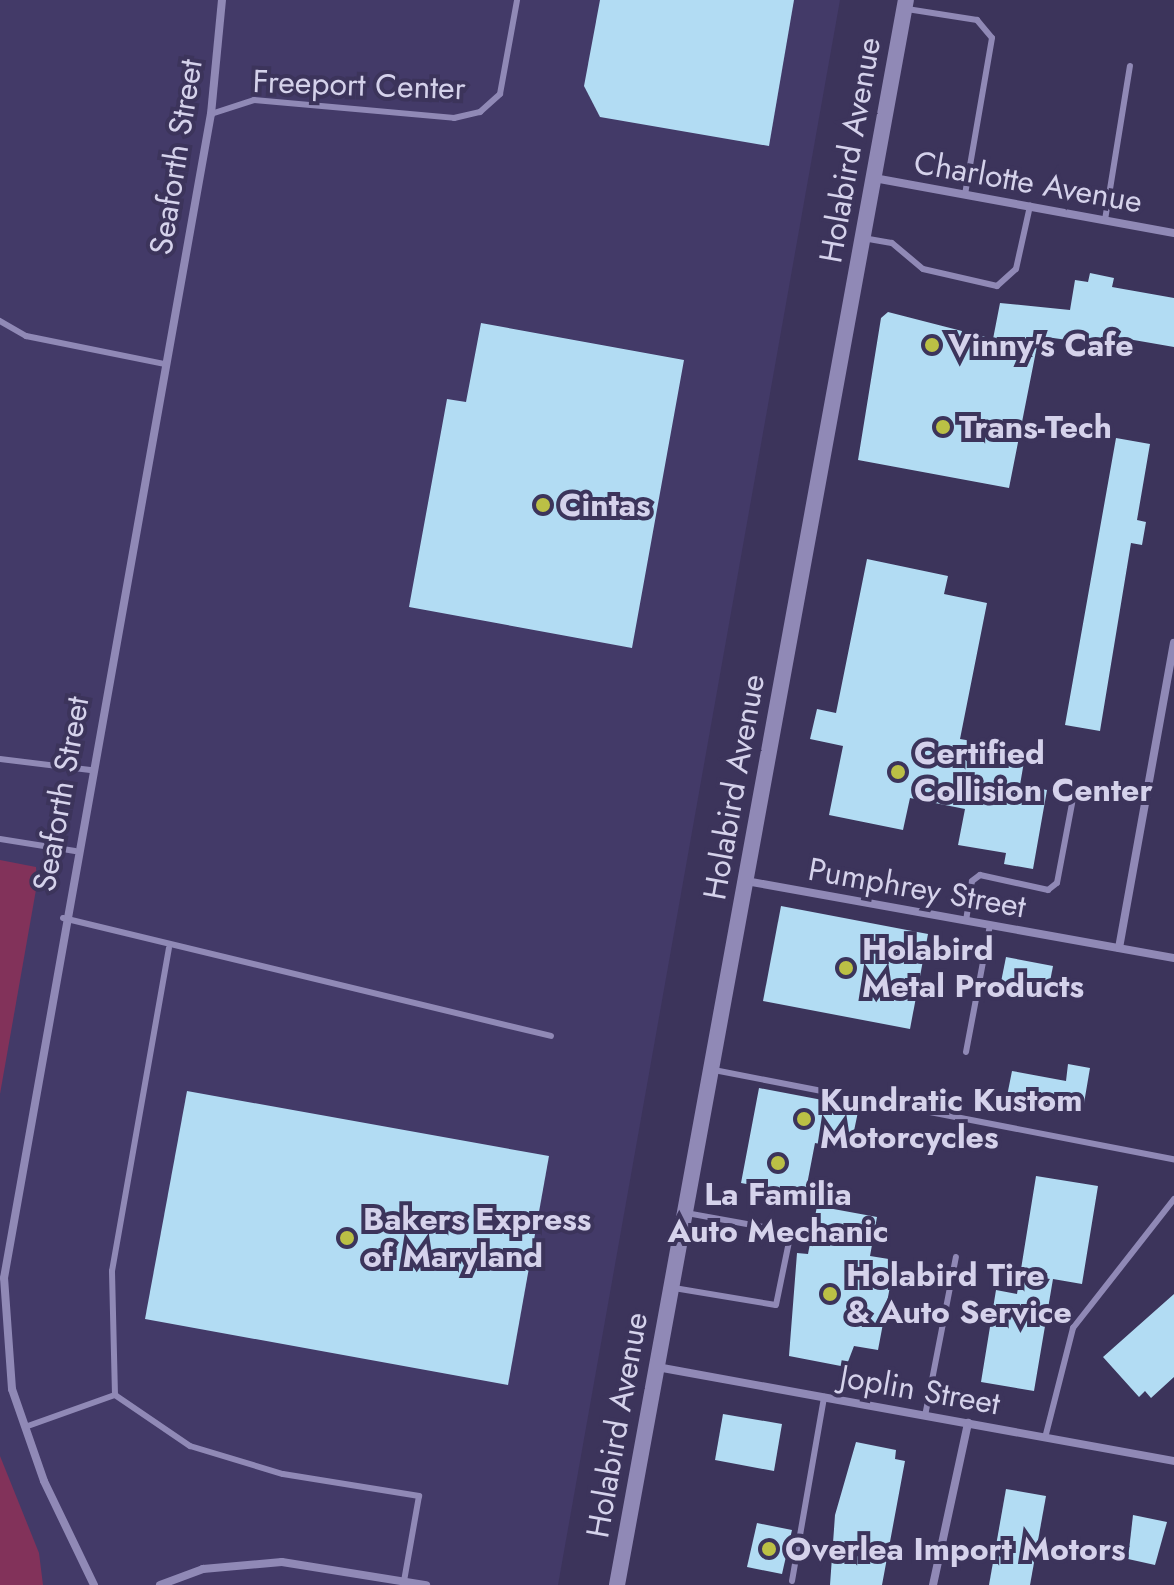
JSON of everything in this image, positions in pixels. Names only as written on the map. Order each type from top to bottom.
[{"type":"main road","name":"Holabird Avenue","points":[[617,1585],[905,4]]},
{"type":"street","name":"Seaforth Street","points":[[94,1585],[25,1427],[6,1354],[4,1278],[63,918],[211,114],[222,0]]},
{"type":"street","name":"Charlotte Avenue","points":[[874,178],[1174,233]]},
{"type":"street","points":[[1119,948],[1174,643]]},
{"type":"street","name":"Pumphrey Street","points":[[746,881],[1174,958]]},
{"type":"street","name":"Joplin Street","points":[[657,1367],[1174,1461]]},
{"type":"street","points":[[933,1585],[968,1423]]},
{"type":"street","points":[[160,1585],[242,1563],[322,1564],[426,1585]]},
{"type":"lane","name":"Freeport Center","points":[[211,114],[254,100],[454,118],[480,112],[500,94],[517,0]]},
{"type":"lane","points":[[905,4],[977,20],[992,38],[965,195]]},
{"type":"lane","points":[[1105,220],[1130,66]]},
{"type":"lane","points":[[863,238],[892,243],[923,269],[997,286],[1016,269],[1030,206]]},
{"type":"lane","points":[[0,321],[26,336],[165,364]]},
{"type":"lane","points":[[0,759],[90,770]]},
{"type":"lane","points":[[966,921],[972,881],[980,875],[1048,890],[1057,883],[1074,793]]},
{"type":"lane","points":[[0,839],[75,851]]},
{"type":"lane","points":[[63,918],[169,948],[551,1036]]},
{"type":"lane","points":[[966,1052],[990,925]]},
{"type":"lane","points":[[115,1395],[112,1271],[169,948]]},
{"type":"lane","points":[[711,1069],[1174,1159]]},
{"type":"lane","points":[[1045,1438],[1073,1328],[1174,1199]]},
{"type":"lane","points":[[670,1287],[776,1305],[791,1232],[685,1213]]},
{"type":"lane","points":[[925,1416],[956,1257]]},
{"type":"lane","points":[[25,1427],[115,1395]]},
{"type":"lane","points":[[115,1395],[190,1446],[283,1474],[419,1496],[404,1581]]},
{"type":"lane","points":[[792,1581],[824,1397]]},
{"type":"shaded area","points":[[0,0],[840,0],[558,1585],[0,1585]]},
{"type":"shaded area","points":[[0,860],[36,867],[37,884],[0,1094]]},
{"type":"shaded area","points":[[0,1456],[39,1553],[43,1585],[0,1585]]},
{"type":"building","points":[[600,0],[794,0],[769,146],[600,117],[584,86]]},
{"type":"building","points":[[1090,273],[1114,278],[1112,287],[1174,298],[1174,347],[1105,335],[1103,345],[1039,336],[1009,488],[858,460],[881,318],[888,312],[993,339],[1000,303],[1070,310],[1075,280],[1088,282]]},
{"type":"building","name":"Cintas","points":[[481,323],[684,360],[632,648],[409,607],[447,399],[466,402]]},
{"type":"building","points":[[1116,438],[1150,444],[1137,520],[1146,522],[1142,545],[1131,543],[1100,731],[1065,725]]},
{"type":"building","points":[[867,559],[948,576],[944,594],[987,603],[960,739],[1026,750],[1020,785],[1047,790],[1033,869],[1004,864],[1006,853],[958,845],[965,809],[910,798],[903,830],[829,815],[843,746],[810,739],[817,709],[836,713]]},
{"type":"building","name":"Holabird Metal Products","points":[[781,906],[928,934],[910,1029],[763,1001]]},
{"type":"building","points":[[1006,957],[1053,966],[1047,997],[1000,987]]},
{"type":"building","points":[[1068,1064],[1090,1068],[1082,1115],[1006,1101],[1012,1071],[1066,1081]]},
{"type":"building","points":[[759,1088],[859,1107],[850,1150],[815,1143],[805,1195],[741,1183]]},
{"type":"building","name":"Bakers Express of Maryland","points":[[187,1091],[549,1156],[508,1385],[145,1319]]},
{"type":"building","points":[[1036,1176],[1098,1186],[1082,1284],[1053,1279],[1034,1391],[981,1382],[996,1290],[1017,1294]]},
{"type":"building","name":"Holabird Tire & Auto Service","points":[[817,1206],[877,1217],[870,1256],[895,1260],[878,1350],[854,1346],[846,1367],[789,1356],[797,1253],[808,1254]]},
{"type":"building","points":[[1174,1294],[1174,1377],[1151,1398],[1145,1391],[1139,1397],[1103,1357]]},
{"type":"building","points":[[723,1414],[782,1424],[774,1471],[715,1460]]},
{"type":"building","points":[[856,1442],[896,1450],[895,1459],[905,1461],[882,1585],[830,1585],[835,1515]]},
{"type":"building","points":[[1006,1489],[1046,1496],[1030,1585],[989,1585]]},
{"type":"building","points":[[1133,1515],[1167,1522],[1155,1565],[1128,1559]]},
{"type":"building","name":"Overlea Import Motors","points":[[757,1523],[792,1530],[782,1574],[747,1567]]},
{"type":"place","name":"Vinny's Cafe","points":[[932,345]]},
{"type":"place","name":"Trans-Tech","points":[[943,427]]},
{"type":"place","name":"Cintas","points":[[543,505]]},
{"type":"place","name":"Certified Collision Center","points":[[898,772]]},
{"type":"place","name":"Holabird Metal Products","points":[[846,968]]},
{"type":"place","name":"Kundratic Kustom Motorcycles","points":[[804,1119]]},
{"type":"place","name":"La Familia Auto Mechanic","points":[[778,1163]]},
{"type":"place","name":"Bakers Express of Maryland","points":[[347,1238]]},
{"type":"place","name":"Holabird Tire & Auto Service","points":[[830,1294]]},
{"type":"place","name":"Overlea Import Motors","points":[[769,1549]]}]
